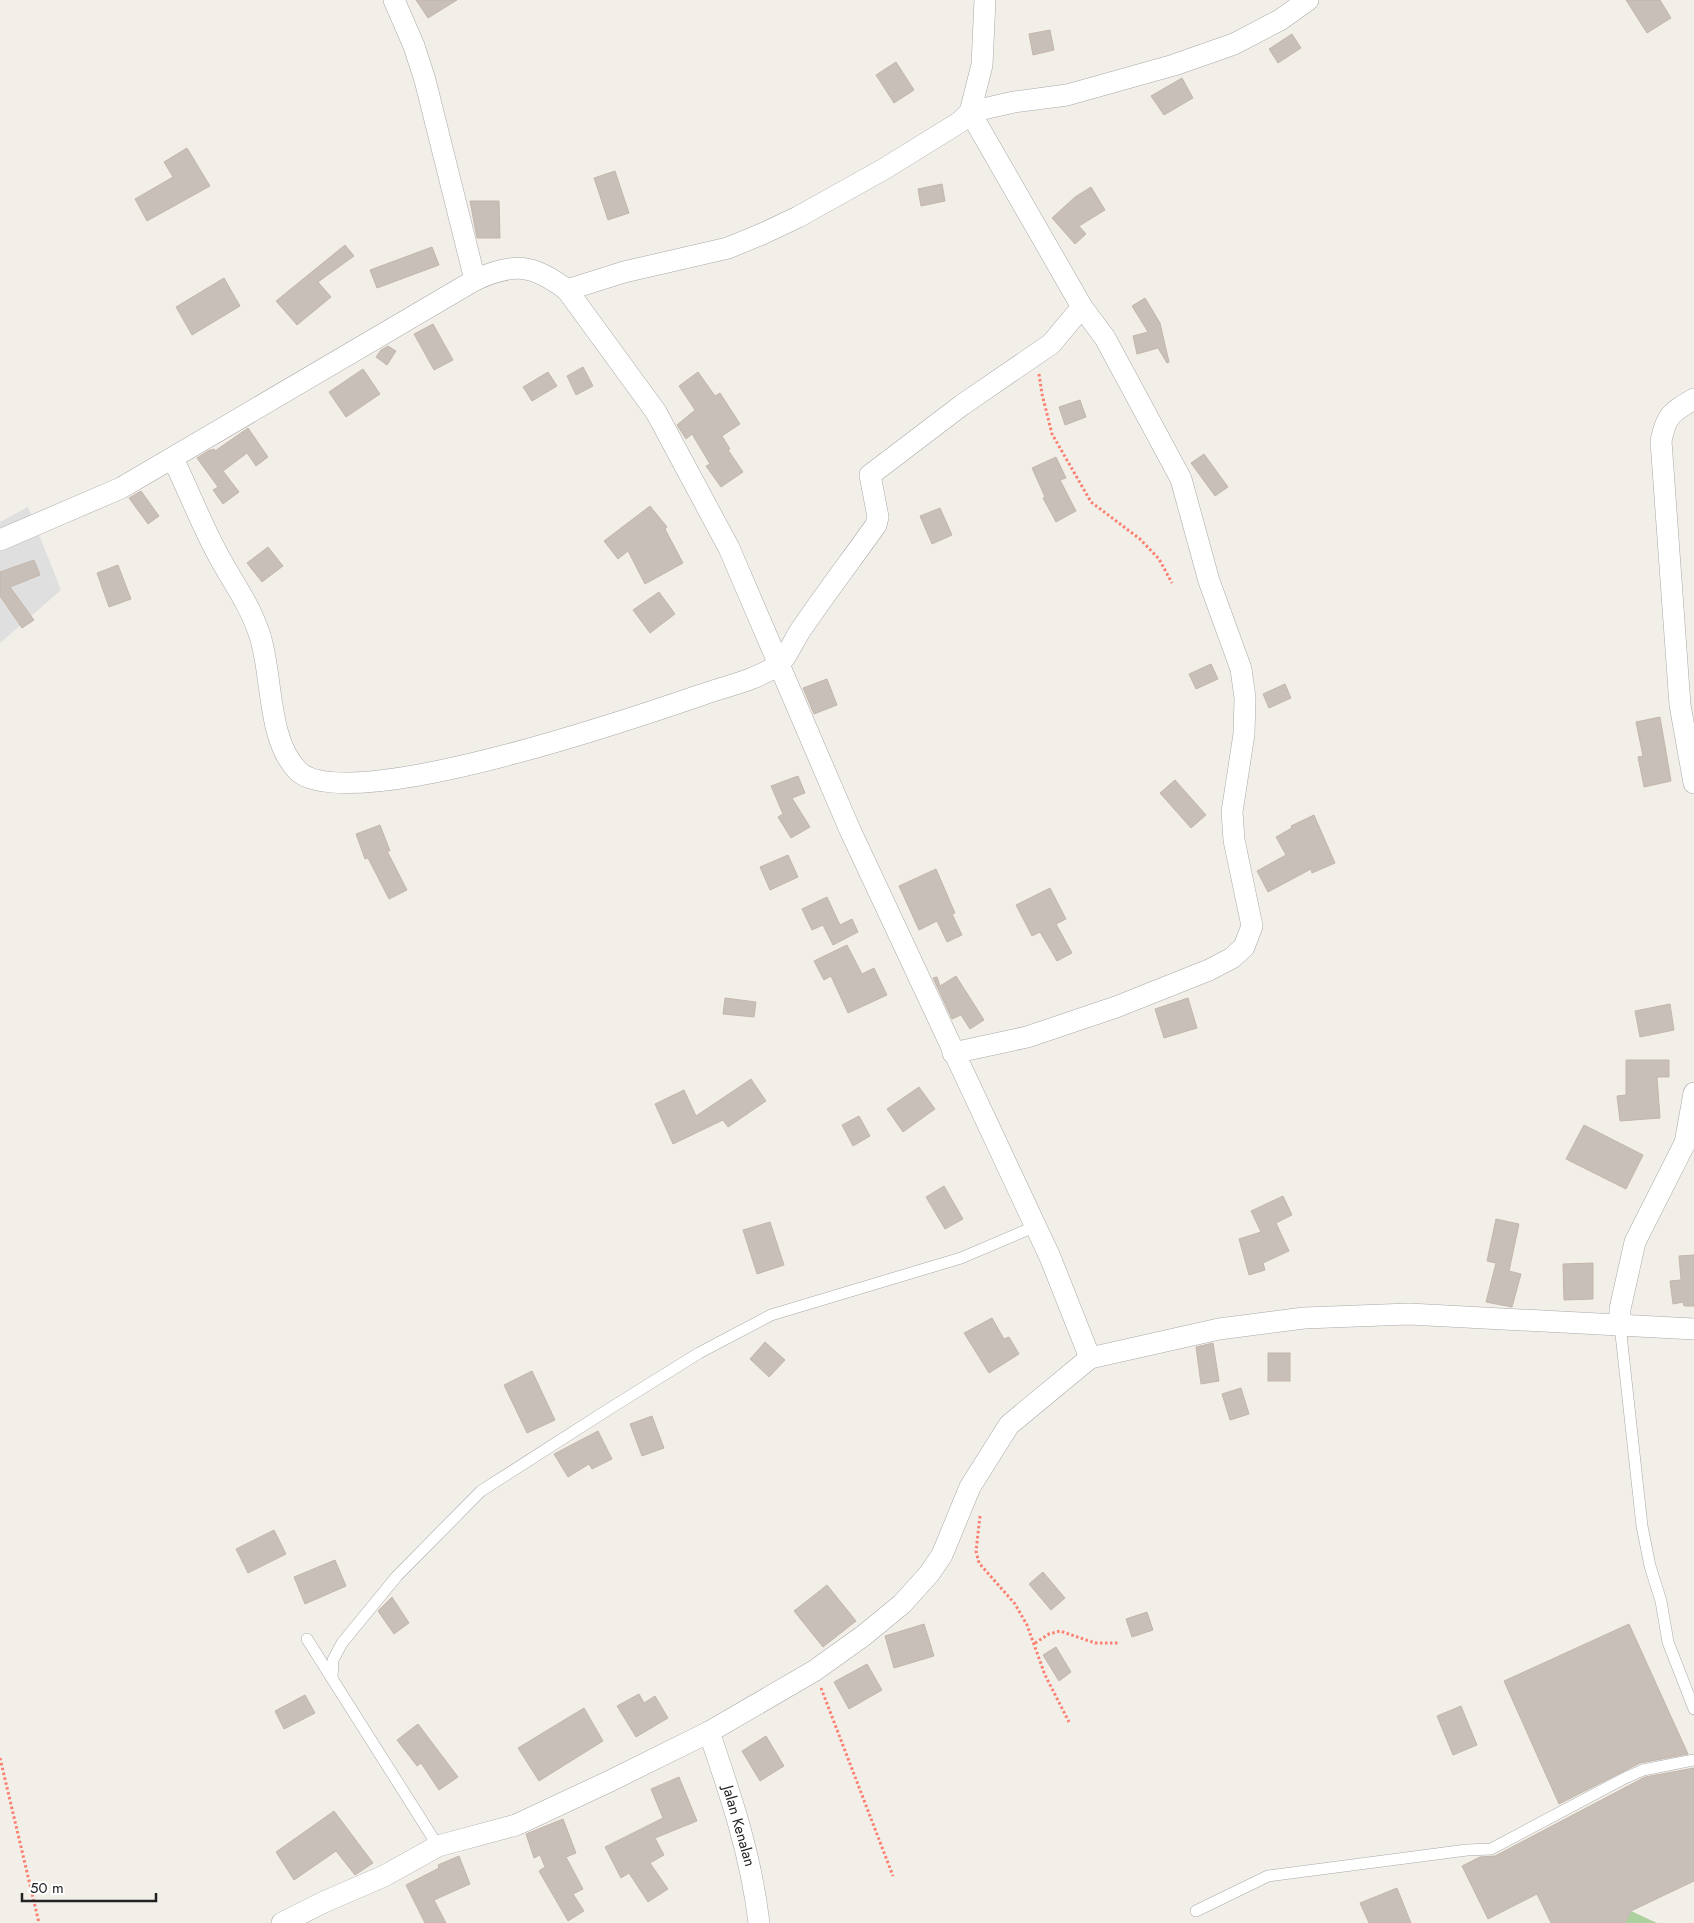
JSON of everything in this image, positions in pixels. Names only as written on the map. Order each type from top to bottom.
[{"type":"street","points":[[394,0],[414,46],[425,80],[475,280]]},
{"type":"street","points":[[567,290],[624,272],[728,248],[762,234],[798,217],[884,169],[960,122],[970,112],[982,65],[985,0]]},
{"type":"street","points":[[970,112],[1014,102],[1067,95],[1174,65],[1234,44],[1280,20],[1308,0]]},
{"type":"street","points":[[954,1053],[1027,1037],[1116,1007],[1210,970],[1232,958],[1244,947],[1252,926],[1234,840],[1232,812],[1244,734],[1245,698],[1241,669],[1209,581],[1180,479],[1105,338],[1082,308],[970,112]]},
{"type":"street","points":[[0,540],[121,488],[475,280],[499,269],[525,268],[549,276],[567,290],[656,412],[729,548],[850,830],[1036,1226],[1090,1358]]},
{"type":"street","points":[[173,459],[214,548],[250,606],[267,660],[279,738],[299,772],[314,779],[330,783],[368,782],[432,771],[517,752],[610,726],[744,682],[778,665],[802,628],[876,525],[878,517],[870,475],[1051,344],[1082,308]]},
{"type":"street","points":[[1694,399],[1671,413],[1664,423],[1661,441],[1680,705],[1688,717],[1694,783]]},
{"type":"street","points":[[1620,1325],[1620,1309],[1635,1242],[1685,1143],[1694,1093]]},
{"type":"street","points":[[282,1923],[384,1876],[438,1846],[516,1825],[709,1732],[814,1671],[863,1636],[902,1604],[929,1574],[942,1555],[970,1487],[1009,1426],[1090,1358],[1219,1329],[1304,1318],[1409,1314],[1694,1329]]},
{"type":"street","name":"Jalan Kenalan","points":[[709,1732],[741,1830],[754,1880],[759,1923]]},
{"type":"lane","points":[[332,1678],[333,1660],[342,1644],[397,1576],[481,1491],[585,1424],[698,1353],[771,1315],[961,1258],[1036,1226]]},
{"type":"lane","points":[[1620,1325],[1642,1526],[1650,1566],[1661,1601],[1668,1642],[1694,1709]]},
{"type":"lane","points":[[307,1639],[438,1846]]},
{"type":"lane","points":[[1196,1911],[1268,1876],[1467,1850],[1491,1849],[1643,1770],[1694,1760]]},
{"type":"path","points":[[1037,353],[1042,394],[1052,434],[1091,502],[1140,539],[1158,559],[1172,583]]},
{"type":"path","points":[[970,1487],[981,1517],[976,1551],[979,1563],[1015,1604],[1035,1644],[1045,1675],[1069,1722]]},
{"type":"path","points":[[1035,1644],[1049,1634],[1060,1632],[1095,1643],[1120,1644]]},
{"type":"path","points":[[814,1671],[893,1876]]},
{"type":"path","points":[[0,1758],[39,1923]]},
{"type":"shaded area","points":[[28,507],[61,590],[0,643],[0,522]]},
{"type":"green space","points":[[1631,1911],[1657,1923],[1625,1923]]},
{"type":"building","points":[[416,0],[457,0],[428,18]]},
{"type":"building","points":[[1626,0],[1660,0],[1671,18],[1647,33]]},
{"type":"building","points":[[1050,30],[1054,50],[1033,55],[1029,34]]},
{"type":"building","points":[[1292,34],[1301,48],[1278,63],[1269,49]]},
{"type":"building","points":[[896,62],[914,90],[894,103],[876,75]]},
{"type":"building","points":[[1182,78],[1193,98],[1164,115],[1151,96]]},
{"type":"building","points":[[187,148],[210,186],[147,221],[135,199],[173,177],[164,162]]},
{"type":"building","points":[[615,171],[629,213],[608,220],[594,178]]},
{"type":"building","points":[[942,184],[945,201],[921,206],[918,189]]},
{"type":"building","points":[[1091,187],[1105,210],[1079,226],[1086,234],[1075,244],[1052,218],[1075,197]]},
{"type":"building","points":[[470,201],[499,201],[500,238],[477,238]]},
{"type":"building","points":[[345,245],[354,256],[318,282],[331,297],[297,325],[276,301]]},
{"type":"building","points":[[432,247],[439,265],[377,288],[370,270]]},
{"type":"building","points":[[224,278],[240,306],[192,335],[176,307]]},
{"type":"building","points":[[1145,298],[1160,323],[1169,362],[1167,363],[1158,348],[1137,354],[1133,336],[1148,332],[1132,306]]},
{"type":"building","points":[[433,324],[453,360],[434,370],[414,334]]},
{"type":"building","points":[[388,346],[396,351],[387,365],[376,357],[381,350]]},
{"type":"building","points":[[583,367],[593,386],[576,395],[567,376]]},
{"type":"building","points":[[363,369],[380,394],[346,417],[329,392]]},
{"type":"building","points":[[548,372],[557,386],[532,401],[523,387]]},
{"type":"building","points":[[698,372],[715,396],[720,393],[740,424],[722,436],[730,449],[728,450],[743,472],[721,487],[706,466],[710,464],[692,434],[686,439],[677,425],[695,410],[679,386]]},
{"type":"building","points":[[1080,400],[1086,417],[1065,425],[1059,407]]},
{"type":"building","points":[[248,428],[268,457],[256,466],[247,453],[223,471],[239,492],[223,504],[213,490],[218,487],[197,458],[208,451],[214,449],[215,451]]},
{"type":"building","points":[[1204,454],[1228,487],[1215,496],[1191,463]]},
{"type":"building","points":[[1056,457],[1066,478],[1060,480],[1076,511],[1056,522],[1043,498],[1045,497],[1032,468]]},
{"type":"building","points":[[141,491],[159,516],[148,524],[129,498]]},
{"type":"building","points":[[650,506],[667,527],[665,529],[683,563],[645,584],[628,551],[618,559],[604,541]]},
{"type":"building","points":[[940,508],[952,535],[932,544],[920,516]]},
{"type":"building","points":[[268,547],[283,566],[262,582],[247,563]]},
{"type":"building","points":[[34,560],[40,575],[10,587],[34,620],[22,628],[0,596],[0,572]]},
{"type":"building","points":[[118,565],[131,599],[109,607],[97,573]]},
{"type":"building","points":[[659,592],[675,614],[650,633],[633,610]]},
{"type":"building","points":[[1211,664],[1218,679],[1196,689],[1189,674]]},
{"type":"building","points":[[827,679],[837,705],[814,714],[803,688]]},
{"type":"building","points":[[1285,684],[1291,698],[1269,708],[1263,694]]},
{"type":"building","points":[[1660,717],[1671,781],[1644,787],[1638,757],[1643,756],[1636,722]]},
{"type":"building","points":[[798,776],[805,793],[792,798],[810,827],[791,838],[778,817],[783,814],[771,786]]},
{"type":"building","points":[[1175,780],[1206,815],[1191,828],[1160,793]]},
{"type":"building","points":[[1314,815],[1335,863],[1312,873],[1311,869],[1268,892],[1257,871],[1286,855],[1276,837],[1292,828],[1291,826]]},
{"type":"building","points":[[380,825],[390,851],[387,851],[407,890],[389,899],[368,858],[365,859],[356,834]]},
{"type":"building","points":[[788,855],[798,877],[770,890],[760,867]]},
{"type":"building","points":[[936,869],[955,913],[952,914],[962,935],[947,942],[937,921],[919,930],[899,886]]},
{"type":"building","points":[[1050,888],[1066,919],[1056,924],[1072,953],[1057,961],[1040,932],[1032,936],[1016,905]]},
{"type":"building","points":[[827,897],[840,925],[852,919],[858,932],[833,945],[823,925],[812,930],[802,909]]},
{"type":"building","points":[[847,945],[862,974],[874,968],[887,995],[848,1013],[831,976],[824,980],[814,961]]},
{"type":"building","points":[[956,976],[984,1020],[970,1029],[961,1015],[952,1019],[933,978],[937,977],[940,986]]},
{"type":"building","points":[[725,998],[756,1002],[754,1017],[723,1014]]},
{"type":"building","points":[[1188,998],[1197,1028],[1164,1038],[1155,1009]]},
{"type":"building","points":[[1670,1004],[1674,1030],[1640,1037],[1635,1011]]},
{"type":"building","points":[[1626,1060],[1669,1060],[1669,1077],[1657,1077],[1660,1118],[1620,1121],[1617,1096],[1626,1095]]},
{"type":"building","points":[[751,1079],[766,1101],[728,1127],[723,1120],[673,1144],[655,1104],[684,1090],[696,1116]]},
{"type":"building","points":[[919,1087],[935,1109],[903,1132],[887,1109]]},
{"type":"building","points":[[859,1116],[870,1136],[853,1146],[842,1125]]},
{"type":"building","points":[[1584,1125],[1643,1155],[1626,1189],[1566,1159]]},
{"type":"building","points":[[944,1186],[963,1219],[945,1229],[926,1197]]},
{"type":"building","points":[[1283,1196],[1292,1215],[1276,1223],[1289,1251],[1263,1263],[1265,1270],[1249,1275],[1239,1239],[1261,1232],[1251,1211]]},
{"type":"building","points":[[1496,1219],[1519,1224],[1509,1271],[1521,1274],[1512,1307],[1486,1302],[1496,1263],[1487,1261]]},
{"type":"building","points":[[770,1222],[784,1265],[757,1274],[743,1230]]},
{"type":"building","points":[[1694,1255],[1694,1306],[1684,1306],[1683,1302],[1673,1304],[1670,1281],[1681,1280],[1679,1256]]},
{"type":"building","points":[[1593,1263],[1593,1299],[1564,1300],[1563,1264]]},
{"type":"building","points":[[992,1318],[1004,1339],[1009,1337],[1019,1354],[989,1373],[964,1333]]},
{"type":"building","points":[[765,1342],[785,1360],[769,1377],[750,1359]]},
{"type":"building","points":[[1213,1343],[1219,1381],[1201,1384],[1196,1347]]},
{"type":"building","points":[[1268,1353],[1290,1353],[1290,1381],[1268,1381]]},
{"type":"building","points":[[532,1371],[555,1420],[527,1433],[504,1385]]},
{"type":"building","points":[[1241,1388],[1249,1414],[1230,1420],[1222,1394]]},
{"type":"building","points":[[652,1416],[664,1448],[642,1456],[630,1424]]},
{"type":"building","points":[[598,1431],[612,1459],[592,1469],[589,1464],[568,1477],[554,1454]]},
{"type":"building","points":[[274,1530],[286,1554],[248,1573],[236,1549]]},
{"type":"building","points":[[335,1560],[346,1586],[305,1604],[294,1577]]},
{"type":"building","points":[[1043,1572],[1065,1598],[1051,1610],[1029,1584]]},
{"type":"building","points":[[827,1585],[856,1621],[823,1647],[794,1611]]},
{"type":"building","points":[[392,1597],[409,1623],[394,1634],[378,1611]]},
{"type":"building","points":[[1147,1612],[1153,1630],[1132,1637],[1126,1619]]},
{"type":"building","points":[[924,1624],[934,1656],[894,1668],[885,1636]]},
{"type":"building","points":[[1629,1624],[1688,1754],[1640,1763],[1559,1804],[1504,1681]]},
{"type":"building","points":[[1056,1647],[1071,1672],[1059,1681],[1043,1655]]},
{"type":"building","points":[[867,1664],[882,1690],[849,1709],[834,1682]]},
{"type":"building","points":[[639,1694],[644,1703],[655,1696],[668,1718],[636,1737],[617,1706]]},
{"type":"building","points":[[305,1695],[315,1713],[284,1729],[275,1711]]},
{"type":"building","points":[[1461,1706],[1477,1745],[1453,1755],[1437,1716]]},
{"type":"building","points":[[584,1708],[603,1741],[539,1781],[518,1748]]},
{"type":"building","points":[[418,1724],[458,1777],[439,1790],[421,1763],[417,1766],[397,1740]]},
{"type":"building","points":[[766,1736],[784,1766],[760,1781],[742,1751]]},
{"type":"building","points":[[1694,1768],[1694,1881],[1631,1911],[1625,1923],[1551,1923],[1537,1894],[1488,1919],[1462,1866],[1480,1857],[1495,1856],[1645,1777]]},
{"type":"building","points":[[679,1777],[697,1821],[655,1838],[664,1855],[650,1863],[668,1889],[648,1902],[629,1873],[621,1878],[605,1847],[663,1818],[651,1789]]},
{"type":"building","points":[[334,1811],[373,1863],[355,1875],[336,1851],[294,1880],[276,1852]]},
{"type":"building","points":[[563,1819],[576,1853],[566,1857],[583,1889],[573,1894],[584,1911],[568,1921],[539,1871],[545,1867],[540,1855],[534,1858],[526,1834]]},
{"type":"building","points":[[459,1856],[470,1884],[434,1900],[446,1923],[425,1923],[406,1885],[439,1868],[438,1865]]},
{"type":"building","points":[[1397,1888],[1411,1923],[1369,1923],[1360,1903]]}]
